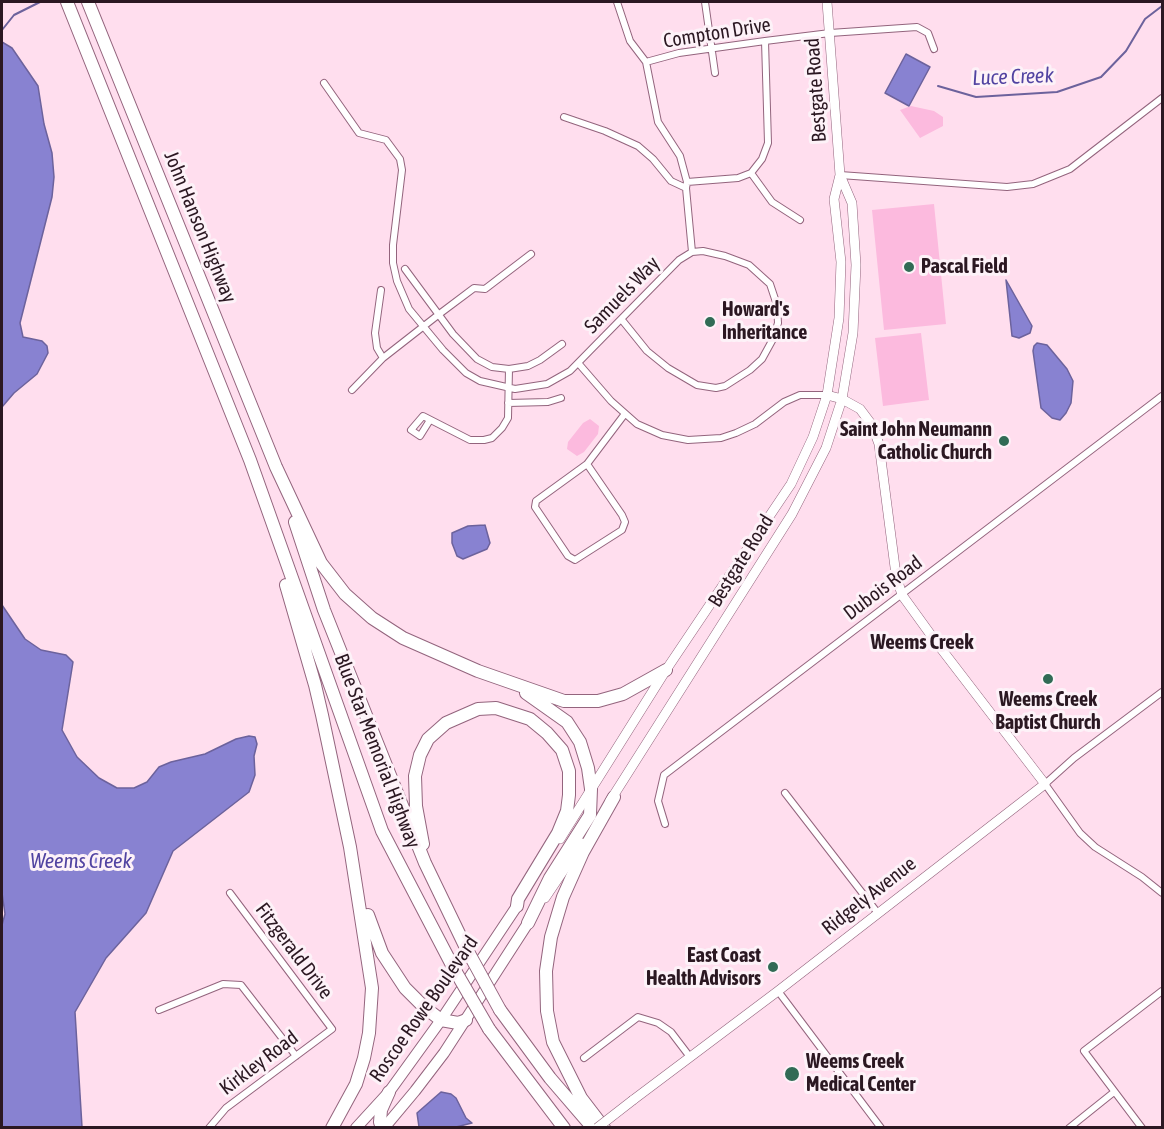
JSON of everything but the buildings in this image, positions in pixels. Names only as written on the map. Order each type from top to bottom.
[{"type":"highway","name":"John Hanson Highway","points":[[67,2],[250,460]]},
{"type":"highway","name":"John Hanson Highway","points":[[88,2],[276,467]]},
{"type":"highway","points":[[250,460],[315,685],[350,847],[369,959],[372,1010],[369,1033],[356,1084],[332,1128]]},
{"type":"highway","name":"Blue Star Memorial Highway","points":[[250,460],[382,831],[453,967],[489,1029],[564,1128]]},
{"type":"highway","points":[[276,467],[321,563],[345,594],[372,618],[403,638],[468,667],[564,701],[598,701],[623,694],[666,670]]},
{"type":"highway","name":"Blue Star Memorial Highway","points":[[276,467],[324,610],[425,863],[466,948],[500,1010],[550,1078],[595,1128]]},
{"type":"highway","points":[[515,685],[567,722],[580,742],[588,768],[591,789],[590,815],[550,878],[528,923]]},
{"type":"highway","points":[[425,863],[416,806],[415,776],[420,755],[428,740],[446,723],[478,709],[496,708],[530,719],[562,750],[569,771],[569,795],[567,811],[558,833],[518,899],[517,906]]},
{"type":"highway","points":[[604,1128],[581,1098],[553,1042],[547,1011],[546,971],[550,937],[563,897],[614,796]]},
{"type":"highway","points":[[350,847],[371,924],[382,953],[405,988],[441,1020],[448,1022],[466,1020]]},
{"type":"highway","points":[[383,1128],[380,1122],[381,1110],[389,1092]]},
{"type":"main road","name":"Bestgate Road","points":[[517,906],[666,670],[792,484],[813,437],[827,395],[839,318],[841,262],[834,199],[840,175],[827,2]]},
{"type":"main road","name":"Bestgate Road","points":[[528,923],[614,796],[792,514],[826,448],[842,399],[853,333],[856,298],[852,203],[840,175]]},
{"type":"main road","points":[[827,395],[842,399],[860,409],[872,425],[879,444],[896,574],[902,595],[1045,784]]},
{"type":"main road","name":"Ridgely Avenue","points":[[595,1128],[778,991],[1045,784]]},
{"type":"main road","name":"Roscoe Rowe Boulevard","points":[[356,1128],[389,1092],[441,1020],[517,906]]},
{"type":"main road","name":"Roscoe Rowe Boulevard","points":[[383,1128],[415,1091],[466,1020],[528,923]]},
{"type":"street","points":[[617,2],[630,41],[646,62],[658,122],[680,156],[686,185],[692,252],[703,251],[725,256],[749,266],[770,284],[777,305],[778,323],[773,339],[762,359],[750,370],[725,386],[716,388],[697,385],[668,368],[647,351],[622,320]]},
{"type":"street","points":[[705,2],[715,73]]},
{"type":"street","name":"Compton Drive","points":[[646,62],[710,48],[830,33],[917,27],[928,33],[934,49]]},
{"type":"street","points":[[564,117],[605,131],[638,146],[653,159],[671,181],[686,185],[738,178],[751,173],[762,159],[768,143],[765,41]]},
{"type":"street","name":"Samuels Way","points":[[324,83],[359,133],[386,140],[400,159],[402,170],[393,263],[402,295],[409,309],[443,350],[466,373],[480,381],[515,389],[547,384],[570,371],[678,260],[692,252]]},
{"type":"street","points":[[840,175],[1007,186],[1033,184],[1070,169],[1162,98]]},
{"type":"street","points":[[751,173],[772,202],[800,220]]},
{"type":"street","points":[[352,390],[383,358],[438,315],[474,288],[485,289],[531,255]]},
{"type":"street","points":[[405,269],[453,334],[477,359],[492,367],[509,369],[528,366],[562,344]]},
{"type":"street","points":[[381,290],[375,333],[377,348],[383,358]]},
{"type":"street","points":[[579,363],[624,415],[637,424],[662,435],[688,440],[721,438],[755,424],[792,398],[808,394],[827,395]]},
{"type":"street","points":[[430,420],[470,440],[492,438],[502,429],[508,418],[509,369]]},
{"type":"street","name":"Dubois Road","points":[[665,824],[658,801],[664,775],[1162,396]]},
{"type":"street","points":[[508,403],[548,402],[561,398]]},
{"type":"street","points":[[587,464],[622,514],[625,522],[622,530],[575,560],[568,556],[548,527],[535,507],[536,501],[587,464],[624,415]]},
{"type":"street","name":"Ridgely Avenue","points":[[1045,784],[1074,758],[1162,692]]},
{"type":"street","points":[[1045,784],[1080,833],[1095,847],[1142,877],[1162,893]]},
{"type":"street","points":[[785,793],[877,912]]},
{"type":"street","name":"Fitzgerald Drive","points":[[230,893],[332,1029]]},
{"type":"street","points":[[159,1010],[223,984],[241,985],[296,1056]]},
{"type":"street","points":[[778,991],[881,1128]]},
{"type":"street","points":[[1142,1128],[1084,1051],[1162,991]]},
{"type":"street","points":[[584,1058],[638,1017],[658,1023],[671,1032],[690,1057]]},
{"type":"street","name":"Kirkley Road","points":[[209,1128],[226,1108],[332,1029]]},
{"type":"street","points":[[1069,1128],[1114,1092]]},
{"type":"shaded area","points":[[911,106],[934,111],[943,117],[943,126],[920,138],[900,110]]},
{"type":"shaded area","name":"Pascal Field","points":[[934,204],[946,324],[884,330],[872,210]]},
{"type":"shaded area","points":[[921,333],[929,400],[883,406],[875,338]]},
{"type":"shaded area","points":[[590,419],[599,426],[598,434],[584,452],[577,456],[567,449],[568,442],[583,423]]},
{"type":"water","points":[[2,42],[12,48],[38,86],[44,124],[52,153],[54,177],[52,197],[20,323],[23,337],[42,341],[47,346],[48,353],[37,374],[14,393],[2,407]]},
{"type":"water","points":[[906,54],[930,67],[909,106],[885,93]]},
{"type":"water","points":[[1006,280],[1032,326],[1030,333],[1019,338],[1012,336]]},
{"type":"water","points":[[1037,343],[1047,345],[1067,369],[1073,381],[1071,403],[1060,420],[1052,418],[1041,408],[1033,351]]},
{"type":"water","points":[[485,525],[490,543],[487,549],[463,559],[457,556],[452,543],[452,533],[468,526]]},
{"type":"water","name":"Weems Creek","points":[[2,605],[25,639],[41,650],[66,655],[73,662],[62,730],[77,757],[99,778],[117,788],[134,788],[147,782],[159,767],[205,754],[236,739],[255,737],[257,744],[254,756],[255,775],[249,792],[173,851],[146,913],[106,958],[75,1012],[82,1127],[2,1127],[2,925],[5,914],[2,893]]},
{"type":"water","points":[[441,1092],[451,1094],[456,1098],[466,1118],[472,1123],[456,1127],[419,1127],[417,1113]]},
{"type":"waterway","name":"Weems Creek","points":[[2,30],[14,15],[40,2]]},
{"type":"waterway","name":"Luce Creek","points":[[938,86],[976,97],[1057,92],[1101,77],[1126,51],[1145,19],[1162,6]]},
{"type":"place","name":"Pascal Field","points":[[909,267]]},
{"type":"place","name":"Howard's Inheritance","points":[[710,322]]},
{"type":"place","name":"Saint John Neumann Catholic Church","points":[[1004,441]]},
{"type":"place","name":"Weems Creek Baptist Church","points":[[1048,679]]},
{"type":"place","name":"East Coast Health Advisors","points":[[773,967]]},
{"type":"place","name":"Weems Creek Medical Center","points":[[792,1074]]},
{"type":"district","name":"Weems Creek","points":[[922,642]]}]
